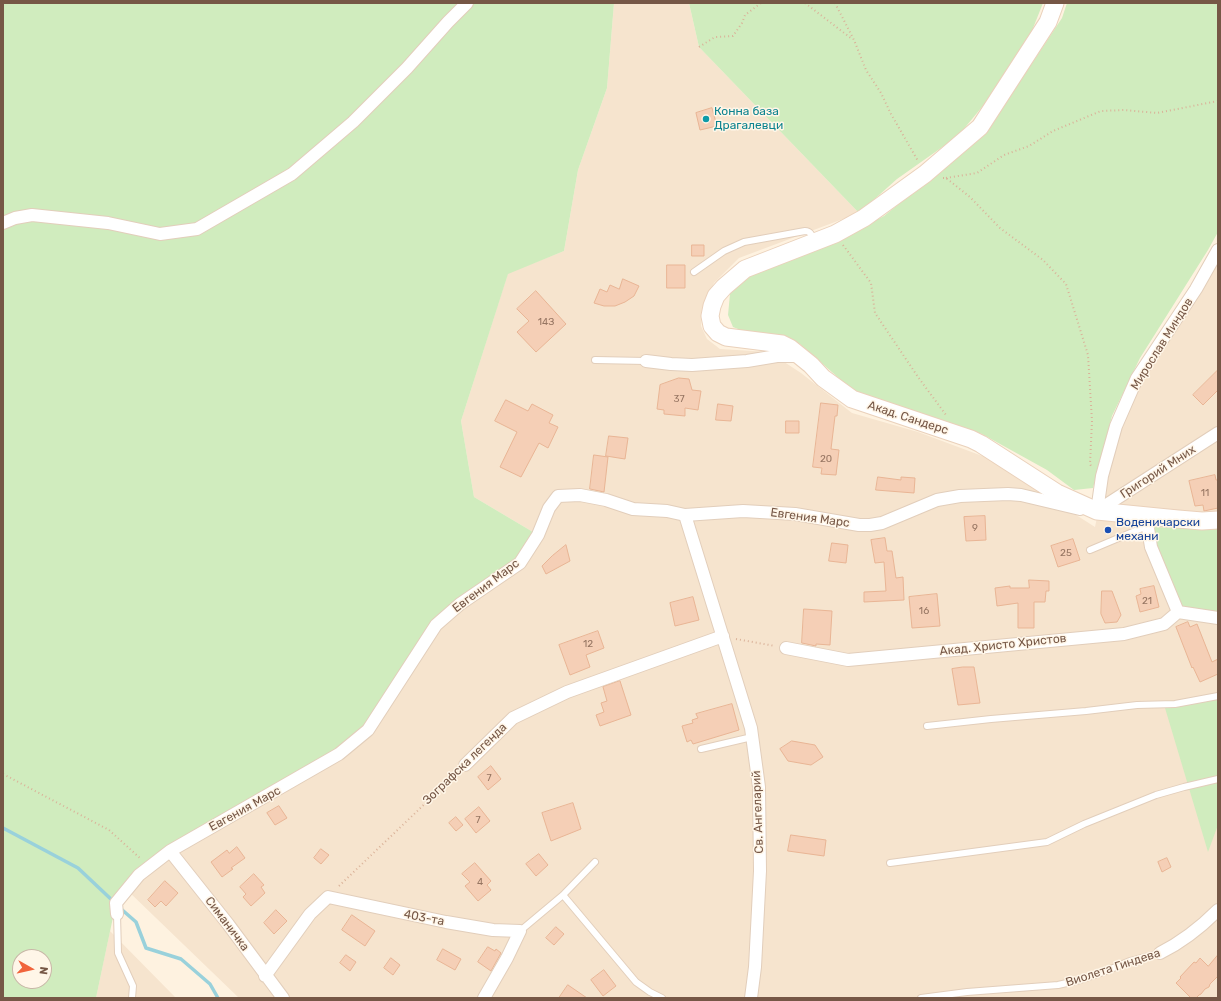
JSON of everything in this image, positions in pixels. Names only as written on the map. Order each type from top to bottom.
[{"type":"street","points":[[3,223],[15,218],[32,215],[108,223],[160,234],[197,229],[292,174],[353,122],[407,68],[467,3]]},
{"type":"street","name":"Акад. Сандерс","points":[[1055,3],[1048,22],[980,127],[925,174],[864,218],[815,243],[745,269],[732,279],[716,296],[710,316],[712,326],[718,333],[726,337],[782,344],[790,348],[828,382],[852,399],[971,439],[1057,493],[1097,511],[1146,521],[1218,520]]},
{"type":"street","name":"Мирослав Миндов","points":[[1097,511],[1100,488],[1116,426],[1137,378],[1196,289],[1218,250]]},
{"type":"street","points":[[646,361],[692,365],[747,361],[777,356],[799,356]]},
{"type":"street","name":"Григорий Мних","points":[[1097,511],[1218,433]]},
{"type":"street","name":"Евгения Марс","points":[[116,909],[139,875],[170,851],[339,754],[368,730],[436,625],[460,604],[520,563],[538,535],[549,508],[558,496],[580,495],[606,500],[633,509],[685,515],[743,511],[794,514],[859,525],[882,523],[937,500],[960,496],[1008,494],[1021,495],[1079,509],[1097,511]]},
{"type":"street","name":"Св. Ангеларий","points":[[685,515],[751,728],[759,787],[760,871],[755,967],[751,998]]},
{"type":"street","points":[[1146,521],[1151,547],[1178,612],[1218,618]]},
{"type":"street","name":"Акад. Христо Христов","points":[[786,648],[848,660],[1124,634],[1164,624],[1178,612]]},
{"type":"street","name":"Зографска легенда","points":[[465,765],[513,718],[567,692],[723,636]]},
{"type":"street","name":"Симаничка","points":[[170,851],[228,924],[265,976],[283,998]]},
{"type":"street","points":[[265,976],[310,914],[328,897]]},
{"type":"street","name":"403-та","points":[[328,897],[446,922],[493,930],[520,931]]},
{"type":"street","name":"Виолета Гиндева","points":[[1160,953],[1179,943],[1206,922],[1218,910]]},
{"type":"street","points":[[484,998],[507,958],[520,931]]},
{"type":"lane","points":[[694,272],[724,251],[744,242],[808,231],[811,233],[815,243]]},
{"type":"lane","points":[[595,360],[646,361]]},
{"type":"lane","points":[[1090,550],[1146,521]]},
{"type":"lane","points":[[927,726],[1137,705],[1175,704],[1218,696]]},
{"type":"lane","points":[[701,749],[752,737]]},
{"type":"lane","points":[[890,863],[1047,842],[1084,824],[1156,795],[1218,779]]},
{"type":"lane","points":[[520,931],[563,894],[595,862]]},
{"type":"lane","points":[[563,894],[636,982],[662,998]]},
{"type":"lane","name":"Евгения Марс","points":[[116,909],[118,953],[133,986],[132,998]]},
{"type":"lane","name":"Виолета Гиндева","points":[[921,998],[967,992],[1058,985],[1080,980],[1130,961],[1160,953]]},
{"type":"path","points":[[699,47],[715,37],[733,36],[745,15],[762,3]]},
{"type":"path","points":[[805,3],[854,40]]},
{"type":"path","points":[[835,3],[854,40],[866,70],[882,93],[891,114],[925,174],[946,178],[977,173],[1004,155],[1029,146],[1052,131],[1101,111],[1124,110],[1157,113],[1218,101]]},
{"type":"path","points":[[1215,3],[1218,6]]},
{"type":"path","points":[[946,178],[970,197],[1000,228],[1043,260],[1066,284],[1088,355],[1092,421],[1090,464],[1100,488]]},
{"type":"path","points":[[835,234],[871,283],[875,313],[918,377],[948,418]]},
{"type":"path","points":[[723,636],[786,648]]},
{"type":"path","name":"Зографска легенда","points":[[328,897],[465,765]]},
{"type":"path","points":[[3,774],[109,830],[150,866]]},
{"type":"shaded area","points":[[614,3],[689,3],[699,47],[859,213],[739,258],[714,283],[702,308],[701,326],[707,339],[720,349],[769,352],[801,373],[852,413],[918,432],[985,457],[1095,527],[1116,426],[1218,250],[1218,998],[239,998],[127,890],[436,625],[538,535],[474,497],[461,421],[508,273],[564,251],[578,170],[607,88]]},
{"type":"shaded area","points":[[110,931],[176,998],[96,998]]},
{"type":"green space","points":[[3,3],[614,3],[607,88],[578,170],[564,251],[508,274],[461,421],[474,497],[538,535],[520,563],[436,625],[368,730],[170,851],[116,903],[96,998],[3,998]]},
{"type":"green space","points":[[689,3],[1043,3],[1020,61],[958,136],[897,179],[859,213],[699,47]]},
{"type":"green space","points":[[1067,3],[1218,3],[1218,232],[1140,358],[1112,416],[1093,488],[1074,490],[1047,470],[982,434],[858,395],[800,344],[748,333],[733,327],[728,315],[730,294],[750,274],[832,243],[884,216],[985,134],[1062,18]]},
{"type":"green space","points":[[1152,527],[1209,529],[1218,527],[1218,616],[1179,614],[1154,550]]},
{"type":"green space","points":[[1218,696],[1218,825],[1208,852],[1165,708]]},
{"type":"building","name":"Конна база Драгалевци","points":[[712,108],[717,126],[700,130],[696,113]]},
{"type":"building","points":[[692,245],[704,245],[704,256],[692,256]]},
{"type":"building","points":[[667,265],[685,265],[685,288],[667,288]]},
{"type":"building","points":[[623,279],[639,286],[634,296],[615,306],[604,306],[594,303],[600,289],[607,292],[610,285],[619,289]]},
{"type":"building","points":[[536,291],[566,324],[536,352],[517,332],[529,321],[517,309]]},
{"type":"building","points":[[1218,370],[1218,390],[1203,405],[1193,395]]},
{"type":"building","points":[[679,378],[689,379],[692,390],[701,391],[698,410],[685,408],[685,416],[664,414],[664,410],[657,409],[660,385]]},
{"type":"building","points":[[506,400],[528,411],[532,404],[553,415],[549,423],[558,427],[548,448],[539,443],[521,477],[500,467],[517,432],[495,421]]},
{"type":"building","points":[[821,403],[838,405],[837,416],[835,416],[831,449],[839,450],[836,475],[821,474],[822,468],[813,467]]},
{"type":"building","points":[[718,404],[733,406],[731,421],[716,420]]},
{"type":"building","points":[[786,421],[799,421],[799,433],[786,433]]},
{"type":"building","points":[[609,436],[628,438],[625,459],[606,456]]},
{"type":"building","points":[[594,455],[608,457],[604,492],[590,489]]},
{"type":"building","points":[[1215,475],[1216,480],[1218,480],[1218,508],[1204,511],[1203,505],[1195,506],[1189,481]]},
{"type":"building","points":[[878,477],[901,480],[901,477],[915,478],[914,493],[876,490]]},
{"type":"building","points":[[985,516],[986,540],[966,541],[964,517]]},
{"type":"building","points":[[885,538],[887,551],[892,551],[896,578],[903,577],[904,600],[864,602],[864,592],[886,591],[884,562],[875,563],[871,540]]},
{"type":"building","points":[[1073,539],[1080,560],[1058,567],[1051,546]]},
{"type":"building","points":[[832,543],[848,545],[846,563],[829,561]]},
{"type":"building","points":[[566,545],[570,561],[546,574],[542,566]]},
{"type":"building","points":[[1029,580],[1049,581],[1049,591],[1046,591],[1045,602],[1034,602],[1034,628],[1018,628],[1018,603],[997,606],[995,588],[1010,586],[1010,588],[1029,588]]},
{"type":"building","points":[[1154,586],[1159,607],[1140,612],[1136,596],[1141,594],[1140,589]]},
{"type":"building","points":[[1102,591],[1112,591],[1121,615],[1117,622],[1105,623],[1101,614]]},
{"type":"building","points":[[937,594],[940,626],[912,628],[909,597]]},
{"type":"building","points":[[693,597],[699,620],[675,626],[670,603]]},
{"type":"building","points":[[804,609],[832,611],[830,645],[816,644],[816,646],[802,643]]},
{"type":"building","points":[[1188,622],[1190,627],[1197,624],[1212,662],[1218,659],[1218,674],[1200,682],[1193,667],[1192,668],[1176,627]]},
{"type":"building","points":[[598,631],[604,648],[586,655],[590,667],[570,675],[559,645]]},
{"type":"building","points":[[974,667],[980,703],[958,705],[952,669]]},
{"type":"building","points":[[620,681],[631,715],[600,726],[596,715],[604,712],[601,703],[607,701],[603,687]]},
{"type":"building","points":[[732,704],[739,730],[693,744],[691,740],[687,742],[682,726],[693,723],[692,720],[698,718],[696,714]]},
{"type":"building","points":[[792,741],[815,745],[823,757],[811,765],[788,761],[780,749]]},
{"type":"building","points":[[491,766],[501,779],[488,790],[478,777]]},
{"type":"building","points":[[573,803],[581,829],[551,841],[542,813]]},
{"type":"building","points":[[279,806],[287,818],[275,825],[267,813]]},
{"type":"building","points":[[479,807],[490,821],[476,833],[465,819]]},
{"type":"building","points":[[456,817],[463,825],[456,831],[449,823]]},
{"type":"building","points":[[791,835],[826,840],[824,856],[788,851]]},
{"type":"building","points":[[237,847],[245,858],[231,868],[233,869],[222,877],[211,862],[227,850],[229,853]]},
{"type":"building","points":[[321,849],[329,855],[321,864],[314,858]]},
{"type":"building","points":[[539,854],[548,865],[536,876],[526,864]]},
{"type":"building","points":[[1167,858],[1171,867],[1162,872],[1158,862]]},
{"type":"building","points":[[475,863],[491,881],[487,885],[491,890],[478,901],[465,886],[470,882],[462,874]]},
{"type":"building","points":[[254,874],[264,885],[261,887],[265,893],[251,906],[243,897],[246,894],[240,887]]},
{"type":"building","points":[[165,881],[178,893],[166,906],[161,901],[155,907],[148,900]]},
{"type":"building","points":[[276,910],[287,921],[274,934],[264,923]]},
{"type":"building","points":[[352,915],[375,931],[365,946],[342,930]]},
{"type":"building","points":[[556,927],[564,934],[554,945],[546,938]]},
{"type":"building","points":[[488,947],[495,951],[496,949],[501,953],[491,971],[478,962]]},
{"type":"building","points":[[443,949],[461,959],[455,970],[437,960]]},
{"type":"building","points":[[346,955],[356,962],[350,971],[340,963]]},
{"type":"building","points":[[1218,955],[1218,976],[1201,994],[1196,998],[1191,998],[1176,983],[1194,962],[1196,963],[1200,958],[1208,966]]},
{"type":"building","points":[[391,958],[400,965],[393,975],[384,968]]},
{"type":"building","points":[[604,970],[616,986],[603,996],[591,980]]},
{"type":"building","points":[[568,985],[587,998],[559,998]]},
{"type":"waterway","points":[[3,828],[78,868],[114,902]]},
{"type":"waterway","points":[[120,908],[136,922],[146,948],[181,959],[210,984],[218,998]]},
{"type":"place","name":"Конна база Драгалевци","points":[[706,119]]},
{"type":"place","name":"Воденичарски механи","points":[[1108,530]]}]
